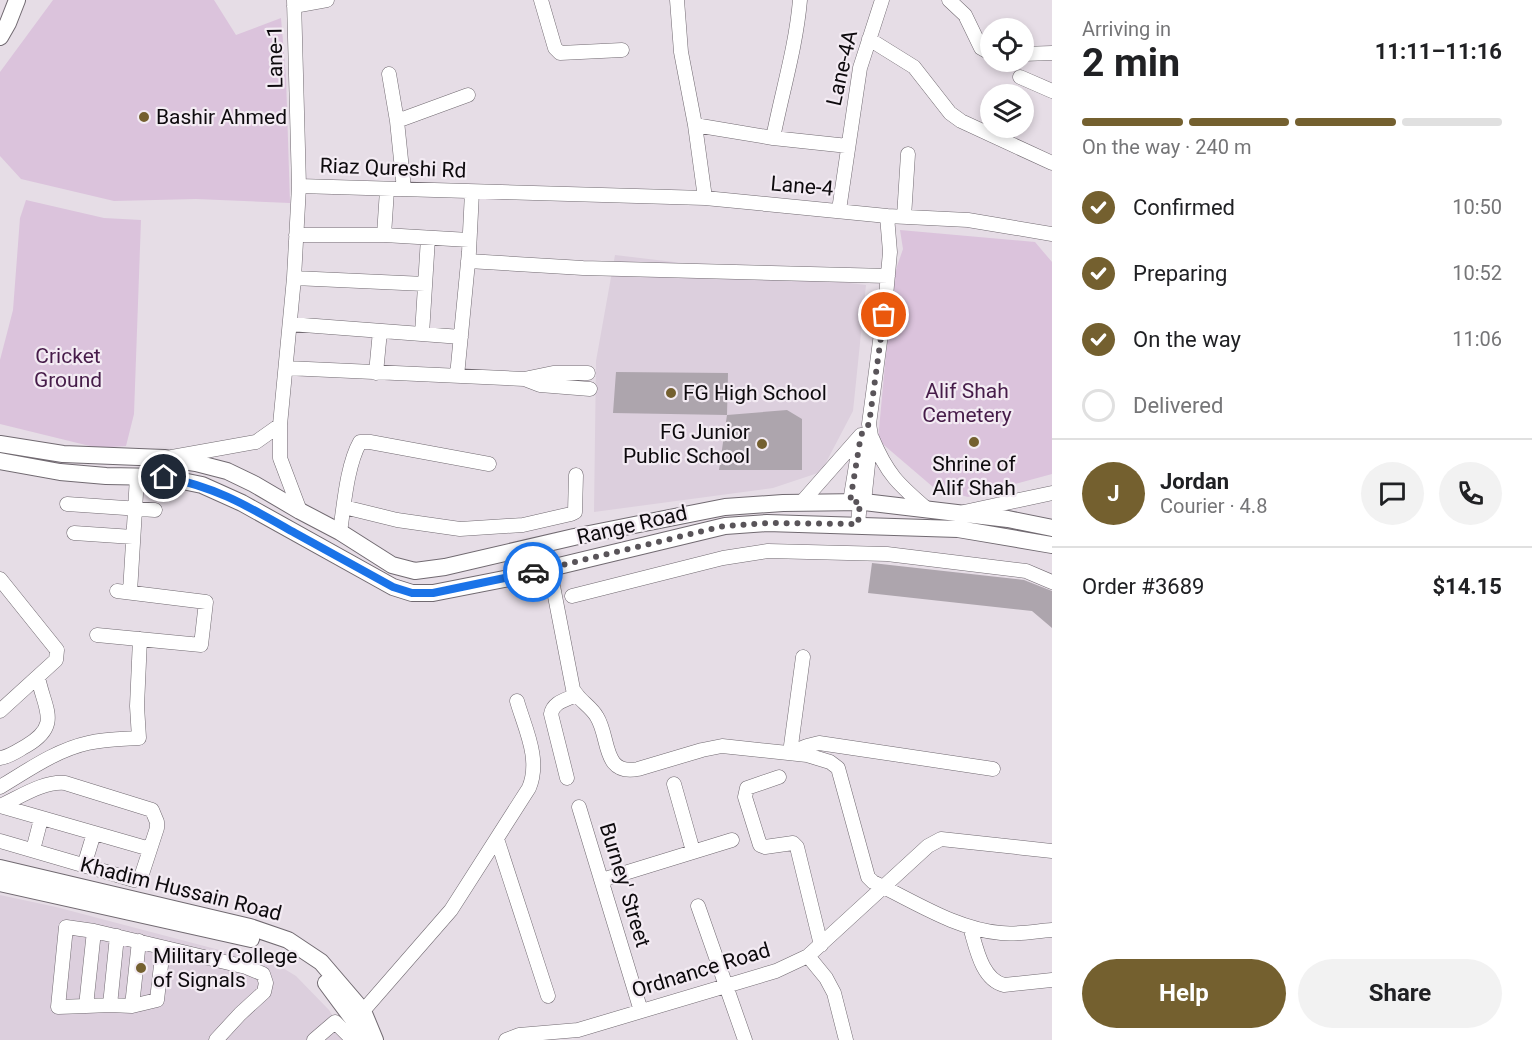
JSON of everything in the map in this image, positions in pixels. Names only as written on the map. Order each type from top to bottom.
[{"type":"main road","points":[[0,37],[9,23],[17,0]]},
{"type":"main road","points":[[0,444],[63,454],[164,458],[227,471],[340,532],[392,565],[415,571],[431,570],[574,537],[725,507],[802,502],[858,502],[1008,519],[1052,528]]},
{"type":"main road","name":"Range Road","points":[[0,461],[60,472],[164,477],[188,481],[242,503],[393,587],[412,593],[433,593],[509,578],[724,526],[767,523],[858,524],[958,529],[1052,545]]},
{"type":"main road","name":"Khadim Hussain Road","points":[[0,868],[274,934],[306,950],[321,962],[363,1011],[375,1040]]},
{"type":"main road","name":"Khadim Hussain Road","points":[[0,883],[249,938],[273,946],[302,960],[314,970],[329,986],[352,1018],[363,1040]]},
{"type":"street","points":[[294,3],[327,0]]},
{"type":"street","points":[[541,0],[555,48],[560,53],[622,50]]},
{"type":"street","points":[[677,0],[681,52],[695,125],[705,198]]},
{"type":"street","points":[[773,138],[793,49],[800,0]]},
{"type":"street","name":"Lane-4A","points":[[839,210],[860,68],[882,0]]},
{"type":"street","points":[[949,0],[964,15],[980,46]]},
{"type":"street","name":"Lane-1","points":[[294,3],[299,186]]},
{"type":"street","points":[[869,39],[914,67],[950,113],[1052,163]]},
{"type":"street","points":[[1034,54],[1052,53]]},
{"type":"street","points":[[389,74],[397,121],[404,189]]},
{"type":"street","points":[[1020,77],[1052,91]]},
{"type":"street","points":[[397,121],[468,95]]},
{"type":"street","points":[[695,125],[773,138],[848,146]]},
{"type":"street","points":[[904,217],[908,154]]},
{"type":"street","name":"Riaz Qureshi Rd","points":[[300,512],[280,458],[280,424],[294,278],[299,186],[705,198]]},
{"type":"street","points":[[384,235],[387,190]]},
{"type":"street","points":[[457,376],[472,192]]},
{"type":"street","name":"Lane-4","points":[[705,198],[887,216],[968,220],[1047,232]]},
{"type":"street","points":[[858,524],[858,502],[888,276],[890,252],[887,216]]},
{"type":"street","points":[[1047,232],[1052,243]]},
{"type":"street","points":[[296,234],[384,235],[469,240]]},
{"type":"street","points":[[422,334],[428,238]]},
{"type":"street","points":[[468,261],[583,268],[888,276]]},
{"type":"street","points":[[294,278],[425,284]]},
{"type":"street","points":[[290,324],[461,337]]},
{"type":"street","points":[[376,373],[380,331]]},
{"type":"street","points":[[286,368],[524,379],[553,373],[588,373]]},
{"type":"street","points":[[524,379],[540,385],[590,389]]},
{"type":"street","points":[[164,458],[256,442],[280,424]]},
{"type":"street","points":[[802,502],[867,431]]},
{"type":"street","points":[[867,431],[882,463],[900,486],[927,509]]},
{"type":"street","points":[[340,532],[350,474],[360,442],[489,464]]},
{"type":"street","points":[[344,507],[397,520],[460,529],[523,525],[575,512],[576,475]]},
{"type":"street","points":[[97,635],[201,645],[206,602],[123,591],[133,537],[137,477]]},
{"type":"street","points":[[959,513],[1052,493]]},
{"type":"street","points":[[67,504],[155,510]]},
{"type":"street","points":[[74,533],[133,537]]},
{"type":"street","points":[[572,596],[723,558],[768,551],[898,556],[1026,571],[1052,582]]},
{"type":"street","points":[[0,579],[57,650],[56,660],[0,711]]},
{"type":"street","points":[[553,586],[576,695],[597,716],[614,764],[624,770],[638,769],[722,746],[790,753],[830,762],[838,768],[868,877],[873,882],[930,911],[970,927],[1005,934],[1052,930]]},
{"type":"street","points":[[0,787],[68,749],[109,739],[139,738],[137,706],[140,639]]},
{"type":"street","points":[[790,753],[803,657]]},
{"type":"street","points":[[0,758],[31,743],[44,732],[49,723],[38,677]]},
{"type":"street","points":[[567,778],[551,714],[554,706],[576,695]]},
{"type":"street","points":[[363,1011],[451,910],[529,788],[535,769],[534,756],[517,701]]},
{"type":"street","points":[[31,743],[45,761]]},
{"type":"street","points":[[790,753],[819,743],[993,769]]},
{"type":"street","points":[[779,777],[747,788],[745,797],[760,845],[765,847],[793,843],[797,847],[821,945]]},
{"type":"street","points":[[0,806],[56,782],[152,810],[158,822],[141,877],[134,880],[0,841]]},
{"type":"street","points":[[674,784],[693,851]]},
{"type":"street","points":[[0,806],[150,849]]},
{"type":"street","name":"Burney' Street","points":[[579,807],[642,1011]]},
{"type":"street","points":[[33,850],[41,819]]},
{"type":"street","points":[[84,866],[94,833]]},
{"type":"street","points":[[497,839],[548,996]]},
{"type":"street","name":"Ordnance Road","points":[[506,1040],[519,1035],[578,1030],[727,986],[776,970],[808,956],[928,846],[940,839],[1052,851]]},
{"type":"street","points":[[602,880],[732,840]]},
{"type":"street","points":[[698,906],[745,1040]]},
{"type":"street","points":[[163,948],[157,1000],[132,1006],[58,1007],[66,927],[94,931],[246,968],[263,974],[266,983],[264,992],[216,1040]]},
{"type":"street","points":[[970,927],[982,964],[990,978],[996,983],[1004,985],[1052,980]]},
{"type":"street","points":[[86,1006],[94,931]]},
{"type":"street","points":[[110,1005],[117,936]]},
{"type":"street","points":[[132,1006],[139,942]]},
{"type":"street","points":[[808,956],[834,993],[846,1040]]},
{"type":"street","points":[[329,986],[335,1022],[353,1040]]},
{"type":"street","points":[[314,1040],[335,1022]]},
{"type":"shaded area","points":[[615,255],[866,285],[853,411],[821,472],[773,488],[594,512],[596,361]]},
{"type":"shaded area","name":"Military College of Signals","points":[[0,895],[56,907],[227,952],[268,959],[296,976],[329,1010],[347,1040],[0,1040]]},
{"type":"green space","name":"Bashir Ahmed","points":[[53,0],[214,0],[236,35],[281,18],[286,77],[290,203],[196,199],[114,201],[21,179],[0,156],[0,72]]},
{"type":"green space","name":"Cricket Ground","points":[[26,200],[104,218],[141,220],[134,414],[126,446],[98,448],[0,424],[0,360],[13,310],[20,218]]},
{"type":"green space","name":"Alif Shah Cemetery","points":[[900,230],[1035,242],[1052,262],[1052,474],[968,497],[933,487],[878,440],[893,278],[903,249]]},
{"type":"building","name":"FG High School","points":[[616,372],[728,373],[727,415],[613,413]]},
{"type":"building","name":"FG Junior Public School","points":[[787,410],[802,419],[802,470],[719,470],[727,415]]},
{"type":"building","points":[[872,563],[1024,580],[1052,591],[1052,628],[1032,611],[868,593]]},
{"type":"way so far","points":[[533,572],[724,526],[767,523],[858,524],[860,502],[850,502],[861,435],[869,424],[884,315]]},
{"type":"place","name":"Bashir Ahmed","points":[[144,117]]},
{"type":"place","name":"FG High School","points":[[671,393]]},
{"type":"place","name":"Shrine of Alif Shah","points":[[974,442]]},
{"type":"place","name":"FG Junior Public School","points":[[762,444]]},
{"type":"place","name":"Military College of Signals","points":[[141,968]]},
{"type":"route","points":[[164,477],[188,481],[242,503],[393,587],[412,593],[433,593],[533,572]]}]
